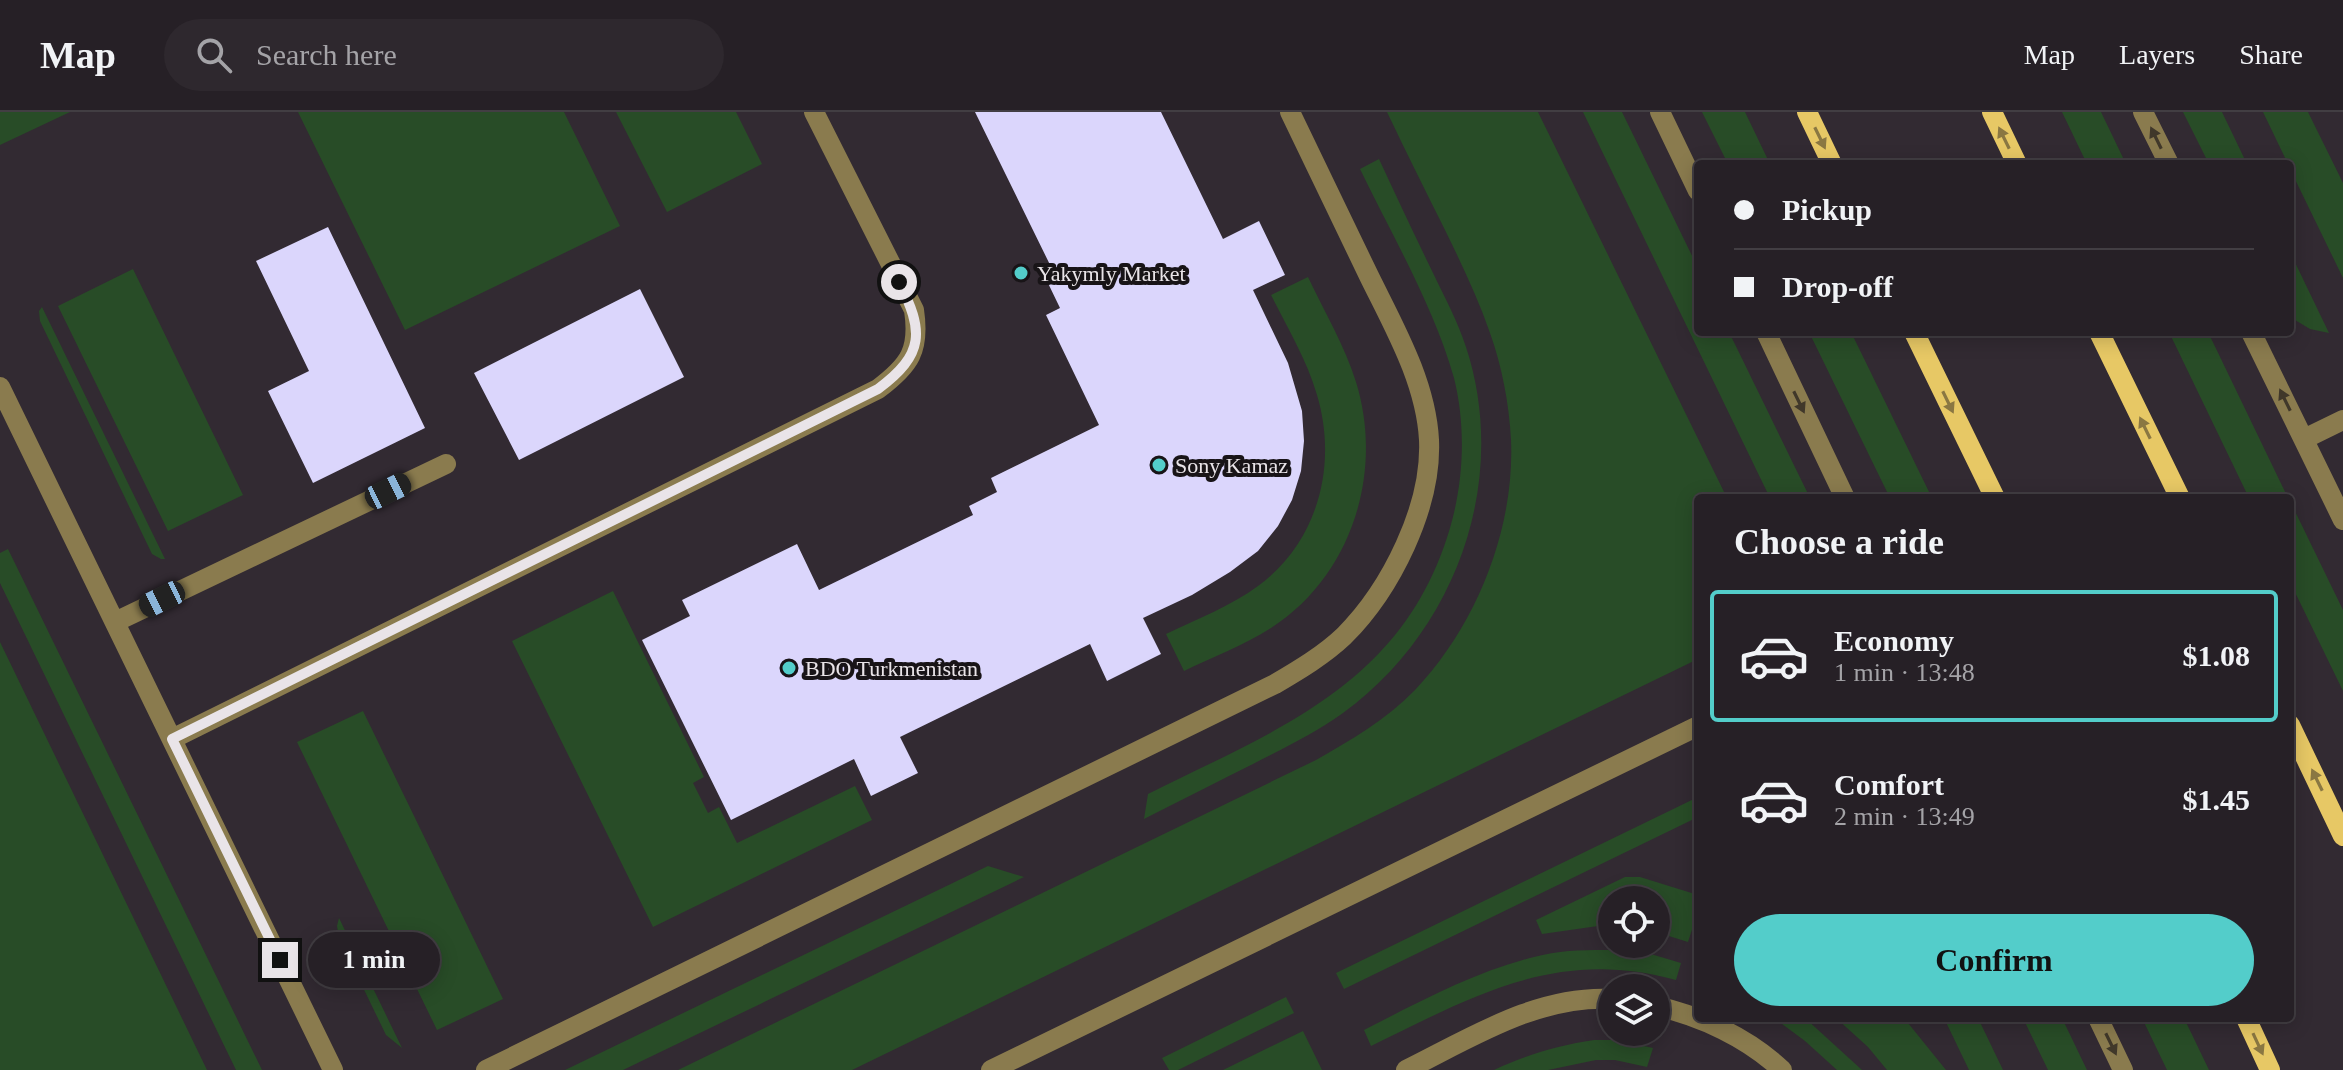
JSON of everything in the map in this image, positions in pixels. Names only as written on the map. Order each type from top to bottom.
[{"type":"main road","points":[[1807,112],[1830,160]]},
{"type":"main road","points":[[1992,112],[2015,160]]},
{"type":"main road","points":[[1916,336],[1993,494]]},
{"type":"main road","points":[[2101,336],[2178,494]]},
{"type":"main road","points":[[2294,733],[2343,836]]},
{"type":"main road","points":[[2248,1022],[2270,1070]]},
{"type":"street","points":[[172,739],[878,389],[897,375],[911,358],[917,332],[914,310],[814,112]]},
{"type":"street","points":[[486,1070],[1275,684],[1344,636],[1369,607],[1408,540],[1427,474],[1429,439],[1419,389],[1397,334],[1290,112]]},
{"type":"street","points":[[1660,112],[1694,183]]},
{"type":"street","points":[[2143,112],[2167,160]]},
{"type":"street","points":[[1768,336],[1843,494]]},
{"type":"street","points":[[2253,336],[2343,520]]},
{"type":"street","points":[[0,387],[333,1070]]},
{"type":"street","points":[[2304,439],[2343,420]]},
{"type":"street","points":[[115,622],[446,464]]},
{"type":"street","points":[[991,1070],[1694,728]]},
{"type":"street","points":[[1406,1070],[1522,1014],[1555,1004],[1598,999]]},
{"type":"street","points":[[1670,1010],[1694,1017]]},
{"type":"street","points":[[1707,1022],[1741,1040],[1782,1070]]},
{"type":"street","points":[[2100,1022],[2123,1070]]},
{"type":"green space","points":[[0,112],[70,112],[0,145]]},
{"type":"green space","points":[[298,112],[564,112],[620,226],[405,330]]},
{"type":"green space","points":[[616,112],[736,112],[762,164],[667,212]]},
{"type":"green space","points":[[1387,112],[1538,112],[1725,494],[1694,494],[1694,661],[852,1070],[678,1070],[1316,760],[1380,720],[1415,690],[1437,665],[1473,606],[1498,541],[1511,474],[1510,426],[1501,372],[1480,307]]},
{"type":"green space","points":[[1583,112],[1622,112],[1694,260],[1694,336],[1731,336],[1808,494],[1768,494]]},
{"type":"green space","points":[[1702,112],[1745,112],[1768,160],[1726,160]]},
{"type":"green space","points":[[2062,112],[2101,112],[2124,160],[2085,160]]},
{"type":"green space","points":[[2183,112],[2222,112],[2245,160],[2207,160]]},
{"type":"green space","points":[[2263,112],[2308,112],[2343,183],[2343,278],[2294,177],[2294,160],[2286,160]]},
{"type":"green space","points":[[1379,159],[1459,328],[1478,398],[1481,449],[1476,500],[1463,550],[1443,596],[1416,640],[1383,679],[1343,713],[1288,746],[1144,819],[1148,794],[1289,722],[1331,695],[1369,663],[1402,626],[1429,582],[1450,528],[1461,472],[1462,434],[1458,396],[1446,351],[1435,325],[1360,169]]},
{"type":"green space","points":[[2294,260],[2329,333],[2310,329],[2294,319]]},
{"type":"green space","points":[[133,269],[243,495],[168,531],[58,306]]},
{"type":"green space","points":[[1308,277],[1346,355],[1364,416],[1366,451],[1363,486],[1354,519],[1341,551],[1322,580],[1299,606],[1261,634],[1184,671],[1166,634],[1237,600],[1279,568],[1309,525],[1318,500],[1325,448],[1317,395],[1302,356],[1271,295]]},
{"type":"green space","points":[[42,307],[165,559],[152,554],[40,321],[39,311]]},
{"type":"green space","points":[[1811,336],[1853,336],[1930,494],[1888,494]]},
{"type":"green space","points":[[2171,336],[2210,336],[2286,494],[2247,494]]},
{"type":"green space","points":[[2294,509],[2343,610],[2343,691],[2294,590]]},
{"type":"green space","points":[[8,549],[262,1070],[236,1070],[0,583],[0,553]]},
{"type":"green space","points":[[613,591],[704,777],[693,783],[708,813],[719,807],[737,843],[855,786],[872,820],[653,927],[512,641]]},
{"type":"green space","points":[[0,642],[207,1070],[0,1070]]},
{"type":"green space","points":[[363,711],[503,999],[437,1030],[297,742]]},
{"type":"green space","points":[[1694,799],[1694,819],[1344,989],[1336,973]]},
{"type":"green space","points":[[988,866],[1024,877],[623,1070],[565,1070]]},
{"type":"green space","points":[[1625,877],[1640,877],[1669,886],[1606,886]]},
{"type":"green space","points":[[1670,886],[1694,894],[1694,923],[1688,942],[1670,936]]},
{"type":"green space","points":[[1598,890],[1598,926],[1542,934],[1536,920]]},
{"type":"green space","points":[[339,918],[402,1048],[386,1035],[339,938]]},
{"type":"green space","points":[[1598,950],[1598,958],[1664,958],[1681,963],[1676,980],[1670,979],[1670,974],[1593,969],[1554,973],[1518,982],[1481,994],[1371,1046],[1364,1030],[1490,971],[1534,957]]},
{"type":"green space","points":[[1286,997],[1294,1013],[1178,1070],[1169,1070],[1162,1058]]},
{"type":"green space","points":[[1779,1022],[1809,1022],[1862,1070],[1837,1070]]},
{"type":"green space","points":[[1840,1022],[1907,1022],[1946,1070],[1887,1070]]},
{"type":"green space","points":[[1946,1022],[1980,1022],[2003,1070],[1969,1070]]},
{"type":"green space","points":[[2025,1022],[2064,1022],[2087,1070],[2048,1070]]},
{"type":"green space","points":[[2144,1022],[2186,1022],[2209,1070],[2167,1070]]},
{"type":"green space","points":[[1303,1031],[1322,1070],[1223,1070]]},
{"type":"green space","points":[[1598,1040],[1598,1046],[1653,1048],[1647,1067],[1615,1060],[1596,1060],[1548,1070],[1494,1070],[1568,1045]]},
{"type":"building","name":"Sony Kamaz","points":[[975,112],[1161,112],[1223,239],[1259,221],[1285,275],[1253,290],[1288,363],[1302,411],[1304,441],[1301,471],[1292,500],[1278,526],[1258,551],[1192,595],[1143,618],[1161,654],[1107,681],[1090,644],[900,737],[918,773],[871,796],[854,759],[731,820],[642,640],[690,616],[682,600],[797,544],[819,590],[973,515],[969,506],[997,492],[991,478],[1099,425],[1046,315],[1060,308],[1046,279],[1055,275]]},
{"type":"building","points":[[328,227],[425,428],[313,483],[268,391],[309,371],[256,261]]},
{"type":"building","points":[[640,289],[684,377],[519,460],[474,373]]},
{"type":"place","name":"Yakymly Market","points":[[1021,273]]},
{"type":"place","name":"Sony Kamaz","points":[[1159,465]]},
{"type":"place","name":"BDO Turkmenistan","points":[[789,668]]},
{"type":"route","points":[[280,960],[172,739],[878,389],[897,375],[911,358],[917,332],[914,310],[899,282]]}]
